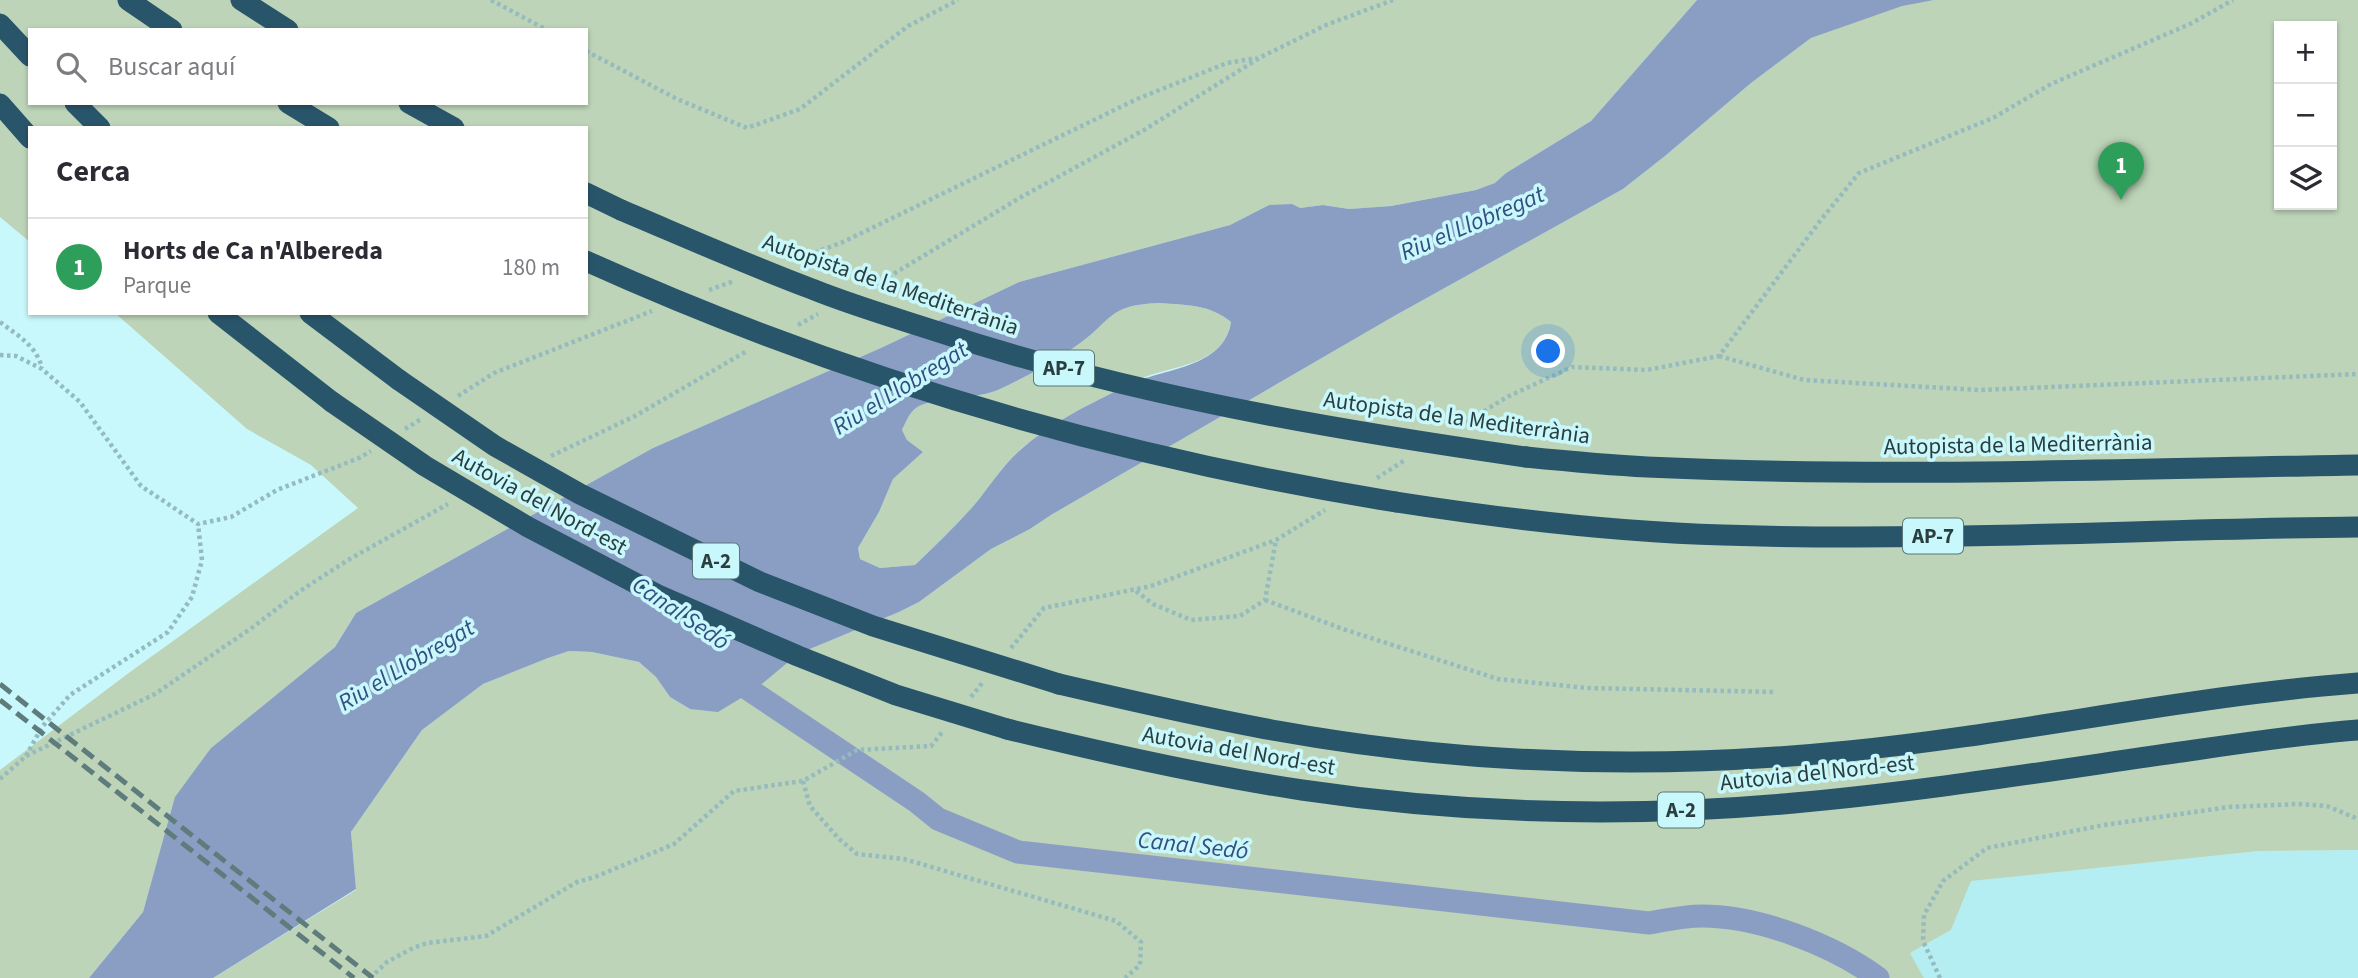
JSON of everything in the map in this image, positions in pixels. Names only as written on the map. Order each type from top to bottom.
[{"type":"highway","points":[[128,0],[169,28]]},
{"type":"highway","points":[[241,0],[285,28]]},
{"type":"highway","points":[[0,24],[28,54]]},
{"type":"highway","points":[[0,104],[28,136]]},
{"type":"highway","points":[[77,105],[98,126]]},
{"type":"highway","points":[[291,105],[326,126]]},
{"type":"highway","points":[[413,105],[450,126]]},
{"type":"highway","name":"Autopista de la Mediterrània","points":[[588,194],[814,290],[944,334],[1034,360],[1255,413],[1399,439],[1526,457],[1644,467],[1777,472],[1915,473],[2358,465]]},
{"type":"highway","name":"AP-7","points":[[588,262],[729,323],[814,354],[1007,417],[1123,447],[1305,487],[1509,519],[1642,531],[1820,536],[2358,527]]},
{"type":"highway","name":"Autovia del Nord-est","points":[[221,315],[332,402],[425,466],[517,520],[660,596],[896,695],[1007,729],[1125,758],[1305,790],[1404,801],[1496,808],[1696,810],[1795,803],[1971,783],[2358,730]]},
{"type":"highway","name":"Autovia del Nord-est","points":[[313,315],[399,380],[495,446],[580,495],[760,582],[873,626],[1059,684],[1169,710],[1281,732],[1497,758],[1613,763],[1731,760],[1849,751],[2224,698],[2358,683]]},
{"type":"path","points":[[491,0],[543,28]]},
{"type":"path","points":[[588,52],[677,99],[747,128],[800,109],[908,26],[958,0]]},
{"type":"path","points":[[863,292],[1023,197],[1144,130],[1261,57],[1326,24],[1393,0]]},
{"type":"path","points":[[1859,173],[1993,118],[2051,84],[2190,24],[2233,0]]},
{"type":"path","points":[[793,260],[843,242],[1137,99],[1227,63],[1261,57]]},
{"type":"path","points":[[704,292],[742,279]]},
{"type":"path","points":[[449,401],[494,373],[653,310]]},
{"type":"path","points":[[792,328],[827,310]]},
{"type":"path","points":[[0,322],[32,346],[42,369]]},
{"type":"path","points":[[570,447],[635,416],[756,346]]},
{"type":"path","points":[[0,355],[16,356],[42,369],[80,402],[141,486],[198,524],[231,517],[277,490],[359,458],[382,444]]},
{"type":"path","points":[[1719,356],[1804,380],[1980,390],[2358,374]]},
{"type":"path","points":[[404,430],[427,416]]},
{"type":"path","points":[[0,779],[26,756],[155,694],[253,627],[300,591],[437,509]]},
{"type":"path","points":[[26,756],[42,727],[70,695],[168,632],[192,597],[202,560],[198,524]]},
{"type":"path","points":[[1136,590],[1153,604],[1191,620],[1240,616],[1265,600],[1276,540]]},
{"type":"path","points":[[1265,600],[1343,629],[1498,679],[1587,688],[1776,692]]},
{"type":"path","points":[[370,978],[387,962],[413,948],[427,943],[486,936],[577,882],[674,844],[734,791],[803,781],[810,806],[839,839],[858,854],[904,859],[1116,921],[1141,942],[1140,965],[1125,978]]},
{"type":"path","points":[[1940,978],[1923,941],[1924,915],[1943,881],[1987,848],[2104,825],[2229,807],[2297,804],[2327,806],[2358,819]]},
{"type":"shaded area","points":[[2358,850],[2358,978],[1924,978],[1910,953],[1951,930],[1970,881],[2259,851]]},
{"type":"green space","points":[[0,0],[1697,0],[1591,121],[1506,173],[1496,183],[1476,190],[1391,206],[1349,209],[1323,205],[1300,208],[1269,205],[1230,225],[1019,282],[883,347],[653,448],[356,613],[335,647],[211,748],[158,860],[143,912],[89,978],[0,978],[0,770],[130,672],[358,508],[311,465],[247,429],[117,315],[588,315],[588,126],[28,126],[28,240],[0,217]]},
{"type":"green space","points":[[1934,0],[2358,0],[2358,850],[2259,851],[1971,881],[1951,930],[1910,953],[1924,978],[213,978],[356,890],[351,832],[422,730],[483,684],[569,651],[592,652],[639,662],[656,677],[670,697],[690,709],[737,699],[756,689],[798,654],[919,602],[991,549],[1030,529],[1396,315],[1623,189],[1751,83],[1811,38],[1902,5]]},
{"type":"green space","points":[[1142,304],[1197,306],[1223,316],[1231,322],[1226,337],[1218,348],[1207,356],[1138,380],[1079,410],[1036,437],[1010,460],[968,512],[915,565],[880,568],[860,559],[858,548],[879,512],[893,479],[923,452],[907,440],[902,430],[914,410],[923,404],[1000,389],[1067,352],[1119,311]]},
{"type":"water","name":"Riu el Llobregat","points":[[1697,0],[1934,0],[1902,6],[1811,38],[1751,83],[1623,189],[1396,315],[1030,529],[991,549],[919,602],[798,654],[756,689],[718,712],[690,709],[670,697],[656,677],[639,662],[592,652],[569,651],[483,684],[422,730],[351,832],[356,889],[213,978],[89,978],[143,912],[175,797],[211,748],[335,647],[356,613],[653,448],[883,347],[1019,282],[1230,225],[1269,205],[1292,204],[1300,208],[1323,205],[1349,209],[1391,206],[1476,190],[1495,183],[1506,173],[1591,121]],"holes":[[[1142,304],[1197,306],[1223,316],[1231,322],[1226,338],[1204,358],[1128,385],[1045,431],[1013,457],[968,512],[915,565],[880,568],[860,559],[858,548],[879,512],[893,479],[923,452],[907,440],[902,430],[916,408],[923,404],[1000,389],[1067,352],[1119,311]]]},
{"type":"waterway","name":"Canal Sedó","points":[[727,675],[917,802],[938,819],[1018,852],[1649,923],[1689,917],[1724,917],[1771,927],[1818,944],[1840,954],[1878,978]]},
{"type":"railway","points":[[0,684],[373,978]]},
{"type":"railway","points":[[0,700],[354,978]]},
{"type":"place","name":"Horts de Ca n'Albereda","points":[[2121,200]]}]
